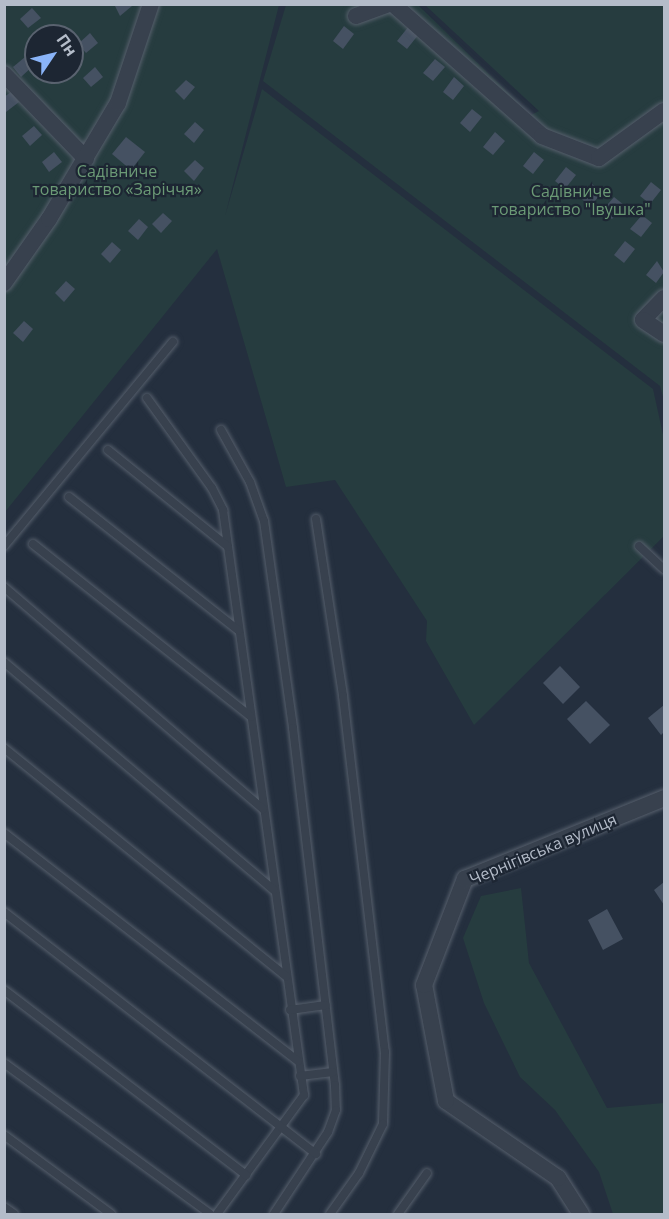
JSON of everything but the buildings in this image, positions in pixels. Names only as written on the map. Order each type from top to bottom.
[{"type":"street","points":[[4,283],[86,159],[118,103],[151,4]]},
{"type":"street","points":[[356,16],[391,4],[542,136],[599,158],[664,111]]},
{"type":"street","points":[[4,74],[86,159]]},
{"type":"street","points":[[664,298],[643,320],[664,334]]},
{"type":"street","name":"Чернігівська вулиця","points":[[581,1215],[558,1178],[446,1101],[424,985],[465,879],[664,798]]},
{"type":"lane","points":[[4,546],[172,342]]},
{"type":"lane","points":[[147,398],[212,488],[223,510],[290,1010],[304,1095],[217,1215]]},
{"type":"lane","points":[[221,430],[254,491],[264,521],[326,1005],[336,1110],[316,1154],[274,1215]]},
{"type":"lane","points":[[108,450],[228,547]]},
{"type":"lane","points":[[69,497],[239,632]]},
{"type":"lane","points":[[316,519],[343,696],[385,1052],[383,1124],[359,1173],[330,1215]]},
{"type":"lane","points":[[33,544],[251,717]]},
{"type":"lane","points":[[639,546],[664,569]]},
{"type":"lane","points":[[4,587],[263,809]]},
{"type":"lane","points":[[4,662],[274,890]]},
{"type":"lane","points":[[4,748],[286,975]]},
{"type":"lane","points":[[4,833],[298,1061]]},
{"type":"lane","points":[[4,912],[316,1154]]},
{"type":"lane","points":[[4,990],[246,1175]]},
{"type":"lane","points":[[290,1010],[326,1005]]},
{"type":"lane","points":[[4,1063],[210,1215]]},
{"type":"lane","points":[[300,1076],[333,1072]]},
{"type":"lane","points":[[4,1135],[111,1215]]},
{"type":"lane","points":[[398,1215],[427,1173]]},
{"type":"lane","points":[[4,1207],[14,1215]]},
{"type":"green space","name":"Садівниче товариство «Заріччя»","points":[[5,5],[279,5],[225,216],[262,89],[653,389],[664,439],[664,536],[474,725],[426,641],[427,621],[335,480],[286,487],[217,249],[5,512]]},
{"type":"green space","name":"Садівниче товариство \"Івушка\"","points":[[286,5],[418,5],[531,115],[539,111],[425,5],[664,5],[664,401],[660,386],[263,81]]},
{"type":"green space","points":[[521,888],[529,963],[607,1108],[664,1103],[664,1214],[613,1214],[599,1172],[555,1110],[520,1077],[484,1003],[463,938],[481,896]]}]
